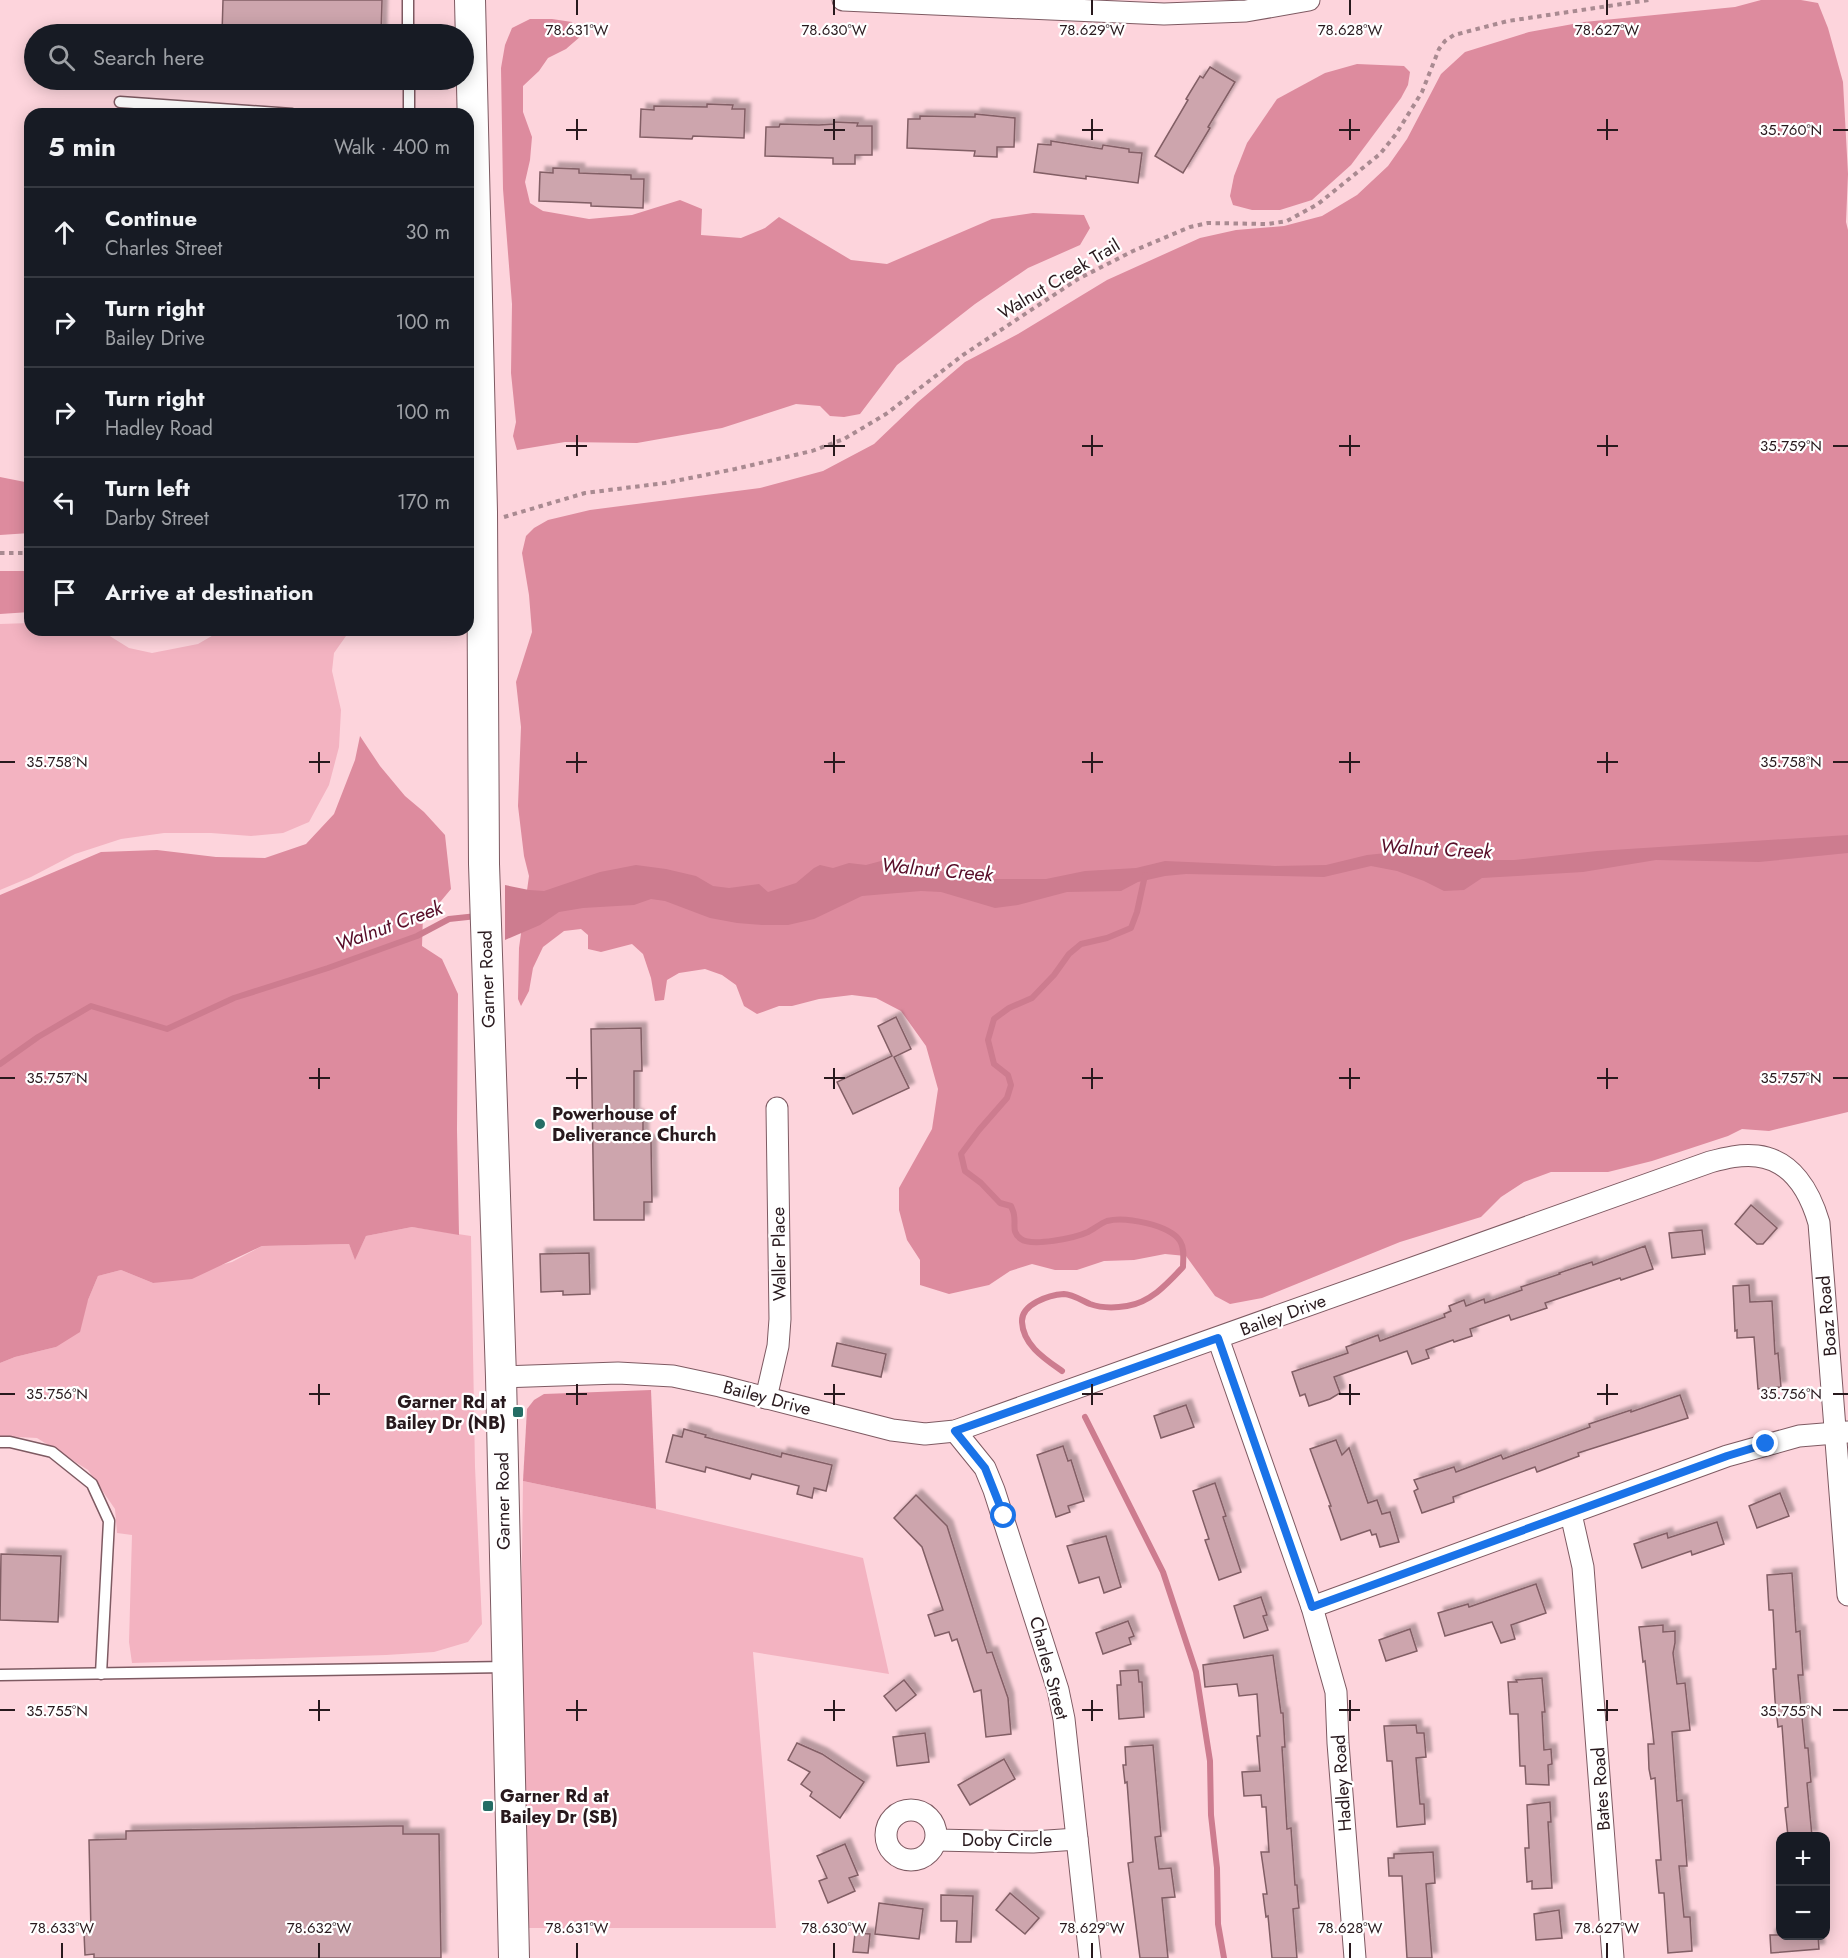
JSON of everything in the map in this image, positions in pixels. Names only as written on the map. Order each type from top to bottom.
[{"type":"main road","name":"Garner Road","points":[[470,0],[470,24]]},
{"type":"main road","name":"Garner Road","points":[[470,90],[470,108]]},
{"type":"main road","name":"Garner Road","points":[[474,296],[482,512],[486,956],[501,1377],[514,1958]]},
{"type":"street","points":[[843,0],[1246,11],[1309,0]]},
{"type":"street","name":"Waller Place","points":[[766,1398],[778,1346],[780,1319],[777,1108]]},
{"type":"street","name":"Bailey Drive","points":[[501,1377],[618,1373],[673,1376],[892,1430],[925,1434],[955,1431],[1710,1162],[1736,1156],[1758,1156],[1776,1162]]},
{"type":"street","name":"Boaz Road","points":[[1776,1162],[1793,1173],[1806,1190],[1819,1223],[1842,1432],[1848,1595]]},
{"type":"street","name":"Hadley Road","points":[[1218,1338],[1312,1607],[1336,1692],[1355,1958]]},
{"type":"street","name":"Charles Street","points":[[955,1431],[985,1468],[994,1490],[1058,1690],[1064,1719],[1090,1958]]},
{"type":"street","points":[[1312,1607],[1727,1456],[1798,1436],[1842,1432]]},
{"type":"street","name":"Bates Road","points":[[1570,1514],[1583,1567],[1613,1958]]},
{"type":"street","name":"Doby Circle","points":[[936,1840],[1033,1842],[1077,1839]]},
{"type":"lane","points":[[408,0],[408,24]]},
{"type":"lane","points":[[409,90],[409,108]]},
{"type":"lane","points":[[120,102],[206,108]]},
{"type":"lane","points":[[0,1442],[10,1442],[52,1452],[92,1484],[110,1521],[101,1674]]},
{"type":"lane","points":[[0,1675],[507,1667]]},
{"type":"path","name":"Walnut Creek Trail","points":[[501,517],[585,493],[665,483],[746,467],[812,451],[844,439],[886,414],[963,355],[1078,279],[1133,251],[1199,225],[1229,222],[1268,224],[1287,221],[1318,204],[1371,161],[1396,134],[1422,92],[1439,49],[1454,35],[1508,21],[1649,0]]},
{"type":"path","points":[[0,553],[24,553]]},
{"type":"shaded area","points":[[1761,0],[1801,0],[1818,3],[1828,28],[1843,82],[1848,174],[1846,222],[1848,230],[1848,1112],[1769,1131],[1742,1129],[1728,1136],[1652,1161],[1608,1172],[1551,1172],[1524,1182],[1501,1197],[1481,1217],[1400,1242],[1262,1298],[1230,1304],[1215,1296],[1186,1256],[1165,1254],[1134,1260],[1104,1261],[1077,1270],[1055,1270],[1032,1264],[1010,1271],[989,1285],[949,1294],[920,1285],[920,1260],[907,1240],[899,1210],[899,1188],[932,1129],[938,1089],[926,1046],[901,1011],[876,998],[852,995],[819,999],[792,1006],[779,1006],[757,1014],[744,1006],[736,985],[722,975],[705,969],[679,973],[667,980],[664,1000],[655,1001],[651,978],[643,954],[632,944],[601,952],[588,949],[588,935],[581,929],[564,931],[543,947],[533,968],[529,991],[521,1006],[518,999],[519,948],[529,876],[524,856],[518,806],[521,727],[516,682],[532,632],[522,553],[526,536],[534,528],[548,520],[590,510],[760,488],[823,471],[874,444],[965,362],[1018,334],[1107,280],[1200,238],[1236,230],[1284,226],[1322,216],[1357,195],[1388,166],[1407,139],[1441,74],[1465,52],[1529,32],[1584,22],[1735,7]]},
{"type":"shaded area","points":[[530,19],[572,22],[581,36],[566,49],[548,58],[539,71],[523,86],[523,112],[532,137],[525,182],[530,203],[543,211],[589,219],[632,215],[680,200],[702,209],[701,235],[741,238],[765,228],[779,217],[851,260],[887,264],[992,219],[1033,213],[1084,215],[1090,228],[1080,245],[1028,268],[975,304],[897,365],[860,414],[844,417],[830,416],[820,406],[796,404],[722,428],[637,443],[565,442],[517,450],[513,436],[516,422],[511,373],[512,304],[503,189],[501,68],[505,45],[512,28]]},
{"type":"shaded area","points":[[1357,64],[1404,66],[1410,72],[1408,85],[1401,98],[1351,165],[1312,200],[1280,210],[1252,210],[1233,205],[1230,196],[1234,176],[1247,143],[1277,99],[1325,73]]},
{"type":"shaded area","points":[[0,477],[24,482],[24,533],[0,535]]},
{"type":"shaded area","points":[[0,571],[24,571],[24,612],[0,614]]},
{"type":"shaded area","points":[[24,623],[24,636],[110,636],[129,648],[152,653],[198,644],[212,636],[346,636],[334,653],[332,671],[341,710],[339,747],[329,785],[309,822],[283,833],[251,836],[164,833],[121,839],[75,854],[0,890],[0,624]]},
{"type":"shaded area","points":[[360,736],[380,766],[405,796],[424,812],[445,835],[451,889],[441,901],[423,915],[422,946],[442,959],[458,994],[459,1235],[412,1227],[366,1236],[355,1260],[349,1244],[262,1246],[192,1279],[153,1283],[121,1270],[98,1276],[88,1300],[80,1332],[56,1347],[0,1363],[0,895],[101,852],[157,850],[216,857],[265,858],[306,844],[334,814],[355,760]]},
{"type":"shaded area","points":[[412,1227],[471,1236],[475,1467],[482,1624],[468,1642],[434,1652],[132,1663],[129,1642],[132,1535],[117,1533],[115,1509],[88,1470],[37,1438],[0,1436],[0,1363],[56,1347],[88,1300],[98,1276],[121,1270],[153,1283],[232,1262],[262,1246],[349,1244],[355,1259],[366,1236]]},
{"type":"shaded area","points":[[651,1390],[656,1509],[523,1481],[527,1409],[534,1400],[544,1394]]},
{"type":"shaded area","points":[[523,1481],[656,1509],[863,1558],[889,1674],[753,1652],[776,1928],[525,1928],[520,1706]]},
{"type":"water","points":[[1848,835],[1848,853],[1759,862],[1656,860],[1583,872],[1482,878],[1464,890],[1444,891],[1397,871],[1371,866],[1324,877],[1186,874],[1138,882],[1121,891],[1067,892],[1018,905],[995,908],[941,892],[921,891],[862,896],[814,919],[788,925],[737,923],[710,918],[665,901],[651,899],[634,905],[559,912],[540,925],[505,940],[505,885],[544,891],[600,872],[636,865],[696,876],[713,886],[729,888],[759,884],[768,892],[796,883],[820,865],[833,868],[849,863],[866,865],[881,861],[912,863],[967,879],[1046,879],[1085,871],[1136,868],[1165,861],[1275,866],[1326,865],[1367,855],[1425,849],[1454,849],[1479,853],[1494,860],[1514,860],[1597,851]]},
{"type":"building","points":[[223,0],[382,0],[381,24],[222,24]]},
{"type":"building","points":[[1210,67],[1235,82],[1183,173],[1155,156],[1200,76],[1203,78]]},
{"type":"building","points":[[707,104],[733,105],[732,109],[745,109],[744,138],[640,137],[641,109],[654,110],[654,106],[707,107]]},
{"type":"building","points":[[975,114],[1015,118],[1014,147],[997,147],[997,157],[974,156],[975,151],[907,148],[908,119],[920,119],[920,116],[975,117]]},
{"type":"building","points":[[834,122],[872,126],[872,155],[855,155],[855,164],[833,164],[833,158],[765,156],[766,127],[779,127],[780,124],[834,124]]},
{"type":"building","points":[[1051,141],[1102,149],[1103,145],[1142,153],[1138,183],[1034,172],[1038,144],[1051,145]]},
{"type":"building","points":[[553,168],[579,169],[579,173],[631,175],[631,179],[644,179],[643,208],[539,201],[540,172],[553,173]]},
{"type":"building","points":[[896,1017],[911,1049],[894,1057],[909,1088],[853,1114],[837,1082],[892,1056],[878,1026]]},
{"type":"building","points":[[641,1028],[642,1071],[634,1071],[634,1115],[638,1115],[638,1119],[643,1119],[643,1141],[651,1141],[652,1202],[644,1202],[644,1220],[594,1220],[591,1029]]},
{"type":"building","points":[[1751,1205],[1777,1228],[1763,1244],[1757,1244],[1735,1224]]},
{"type":"building","points":[[1702,1230],[1705,1254],[1672,1258],[1669,1233]]},
{"type":"building","points":[[1645,1246],[1653,1269],[1545,1303],[1547,1308],[1511,1320],[1509,1315],[1470,1329],[1472,1336],[1426,1350],[1429,1358],[1412,1364],[1407,1351],[1334,1377],[1340,1393],[1330,1399],[1309,1406],[1305,1394],[1300,1396],[1292,1372],[1348,1353],[1346,1347],[1378,1335],[1380,1341],[1445,1317],[1444,1314],[1451,1311],[1449,1306],[1464,1300],[1466,1306],[1484,1299],[1485,1303],[1522,1290],[1521,1287],[1559,1273],[1592,1262],[1593,1265]]},
{"type":"building","points":[[589,1253],[590,1294],[563,1295],[563,1291],[541,1292],[540,1254]]},
{"type":"building","points":[[1749,1285],[1750,1302],[1772,1301],[1775,1354],[1778,1353],[1781,1387],[1758,1389],[1754,1337],[1737,1338],[1733,1286]]},
{"type":"building","points":[[837,1343],[886,1354],[881,1377],[832,1366]]},
{"type":"building","points":[[1680,1395],[1688,1418],[1578,1453],[1579,1456],[1537,1472],[1535,1467],[1453,1497],[1454,1502],[1422,1513],[1414,1491],[1418,1489],[1414,1480],[1454,1467],[1456,1472],[1501,1455],[1503,1459],[1590,1427],[1589,1424]]},
{"type":"building","points":[[1186,1405],[1194,1427],[1161,1438],[1154,1416]]},
{"type":"building","points":[[684,1429],[706,1435],[705,1437],[781,1457],[782,1453],[832,1465],[826,1491],[814,1488],[812,1498],[797,1494],[799,1486],[752,1474],[750,1479],[706,1467],[705,1472],[666,1462],[673,1435],[682,1437]]},
{"type":"building","points":[[1336,1440],[1342,1455],[1349,1448],[1368,1503],[1377,1500],[1382,1514],[1390,1512],[1399,1542],[1380,1547],[1376,1534],[1372,1535],[1370,1530],[1341,1540],[1310,1449]]},
{"type":"building","points":[[1063,1446],[1068,1461],[1071,1460],[1084,1501],[1068,1506],[1070,1512],[1056,1517],[1037,1455]]},
{"type":"building","points":[[1215,1483],[1226,1516],[1223,1517],[1241,1572],[1219,1580],[1205,1540],[1209,1539],[1193,1491]]},
{"type":"building","points":[[1780,1493],[1789,1516],[1757,1528],[1749,1506]]},
{"type":"building","points":[[916,1495],[947,1526],[987,1653],[992,1652],[1008,1698],[1011,1734],[986,1737],[981,1690],[974,1692],[957,1639],[952,1641],[949,1632],[935,1636],[928,1615],[943,1610],[922,1547],[894,1518]]},
{"type":"building","points":[[1717,1522],[1724,1544],[1692,1555],[1691,1551],[1642,1568],[1634,1544],[1667,1533],[1668,1538]]},
{"type":"building","points":[[1106,1536],[1121,1587],[1104,1593],[1099,1577],[1079,1583],[1067,1546]]},
{"type":"building","points":[[1,1554],[61,1556],[58,1622],[0,1620]]},
{"type":"building","points":[[1792,1573],[1796,1632],[1800,1631],[1803,1675],[1798,1675],[1805,1748],[1808,1748],[1811,1782],[1807,1783],[1812,1832],[1788,1832],[1782,1726],[1778,1727],[1775,1700],[1773,1610],[1769,1610],[1767,1575]]},
{"type":"building","points":[[1536,1584],[1546,1613],[1511,1625],[1515,1639],[1501,1643],[1492,1622],[1445,1636],[1438,1613],[1468,1604],[1469,1607]]},
{"type":"building","points":[[1261,1597],[1267,1615],[1263,1616],[1268,1630],[1244,1638],[1234,1606]]},
{"type":"building","points":[[1128,1621],[1134,1636],[1129,1638],[1131,1644],[1103,1654],[1096,1633]]},
{"type":"building","points":[[1663,1625],[1663,1632],[1675,1631],[1673,1653],[1677,1684],[1685,1683],[1690,1730],[1672,1732],[1677,1801],[1682,1800],[1687,1866],[1679,1866],[1684,1917],[1690,1917],[1692,1951],[1668,1953],[1664,1893],[1659,1893],[1656,1860],[1661,1860],[1655,1778],[1651,1779],[1649,1769],[1648,1744],[1654,1744],[1639,1627]]},
{"type":"building","points":[[1410,1629],[1417,1651],[1386,1661],[1379,1640]]},
{"type":"building","points":[[1273,1655],[1281,1713],[1283,1713],[1285,1747],[1282,1747],[1287,1829],[1291,1828],[1299,1908],[1293,1909],[1297,1958],[1272,1958],[1268,1916],[1266,1917],[1263,1894],[1267,1894],[1261,1852],[1269,1852],[1266,1807],[1262,1807],[1261,1795],[1244,1796],[1242,1772],[1260,1771],[1257,1694],[1239,1696],[1237,1684],[1205,1687],[1203,1665]]},
{"type":"building","points":[[1138,1670],[1139,1682],[1142,1682],[1144,1717],[1119,1719],[1117,1685],[1121,1685],[1120,1671]]},
{"type":"building","points":[[1542,1678],[1545,1712],[1542,1712],[1544,1750],[1551,1749],[1552,1764],[1548,1765],[1549,1785],[1526,1784],[1525,1766],[1520,1766],[1518,1714],[1510,1714],[1508,1682]]},
{"type":"building","points":[[904,1680],[916,1695],[896,1711],[884,1696]]},
{"type":"building","points":[[1416,1725],[1417,1733],[1424,1733],[1426,1757],[1416,1758],[1420,1804],[1424,1804],[1425,1824],[1397,1827],[1392,1761],[1387,1761],[1384,1726]]},
{"type":"building","points":[[925,1733],[929,1762],[897,1766],[893,1737]]},
{"type":"building","points":[[797,1743],[822,1754],[864,1782],[840,1818],[810,1796],[812,1792],[801,1784],[810,1772],[788,1760]]},
{"type":"building","points":[[1153,1745],[1161,1836],[1155,1837],[1159,1869],[1171,1868],[1175,1897],[1162,1898],[1168,1958],[1140,1958],[1128,1863],[1133,1862],[1127,1782],[1125,1783],[1123,1765],[1126,1765],[1125,1747]]},
{"type":"building","points":[[1004,1759],[1015,1779],[970,1805],[958,1785]]},
{"type":"building","points":[[1550,1802],[1551,1822],[1548,1822],[1552,1888],[1532,1889],[1532,1881],[1527,1882],[1525,1848],[1529,1848],[1527,1805]]},
{"type":"building","points":[[403,1826],[403,1834],[439,1834],[441,1958],[94,1958],[94,1954],[85,1955],[84,1933],[91,1933],[89,1840],[126,1839],[126,1831]]},
{"type":"building","points":[[845,1844],[858,1875],[849,1878],[855,1891],[828,1903],[819,1881],[827,1878],[817,1856]]},
{"type":"building","points":[[1433,1852],[1435,1883],[1426,1884],[1432,1958],[1407,1958],[1402,1876],[1389,1876],[1388,1858],[1394,1858],[1394,1854]]},
{"type":"building","points":[[1010,1893],[1039,1918],[1025,1934],[996,1910]]},
{"type":"building","points":[[941,1895],[973,1896],[971,1942],[956,1942],[957,1921],[941,1921]]},
{"type":"building","points":[[879,1903],[923,1909],[919,1939],[875,1934]]},
{"type":"building","points":[[1559,1910],[1562,1938],[1536,1940],[1534,1914]]},
{"type":"building","points":[[855,1933],[870,1934],[868,1953],[853,1952]]},
{"type":"building","points":[[1770,1935],[1776,1935],[1776,1940],[1818,1940],[1819,1949],[1771,1953]]},
{"type":"waterway","points":[[1062,1371],[1036,1351],[1026,1338],[1022,1322],[1026,1310],[1031,1305],[1051,1296],[1064,1294],[1103,1307],[1127,1306],[1144,1301],[1171,1280],[1183,1267],[1182,1244],[1175,1235],[1167,1230],[1146,1223],[1125,1220],[1107,1221],[1088,1232],[1064,1239],[1044,1242],[1021,1239],[1015,1231],[1011,1206],[1000,1203],[981,1183],[965,1171],[961,1154],[1007,1098],[1011,1085],[1008,1075],[994,1064],[988,1040],[994,1019],[1009,1008],[1032,998],[1054,975],[1069,954],[1081,944],[1107,938],[1131,928],[1145,875]]},
{"type":"waterway","name":"Walnut Creek","points":[[0,1064],[38,1037],[91,1006],[167,1029],[234,998],[417,936],[449,919],[477,916]]},
{"type":"waterway","points":[[1085,1417],[1163,1572],[1196,1672],[1210,1761],[1218,1924],[1224,1958]]},
{"type":"place","name":"Powerhouse of Deliverance Church","points":[[540,1124]]},
{"type":"place","name":"Garner Rd at Bailey Dr (NB)","points":[[518,1412]]},
{"type":"place","name":"Garner Rd at Bailey Dr (SB)","points":[[488,1806]]},
{"type":"route","points":[[1004,1516],[985,1468],[955,1431],[1218,1338],[1312,1607],[1727,1456],[1766,1444]]}]
